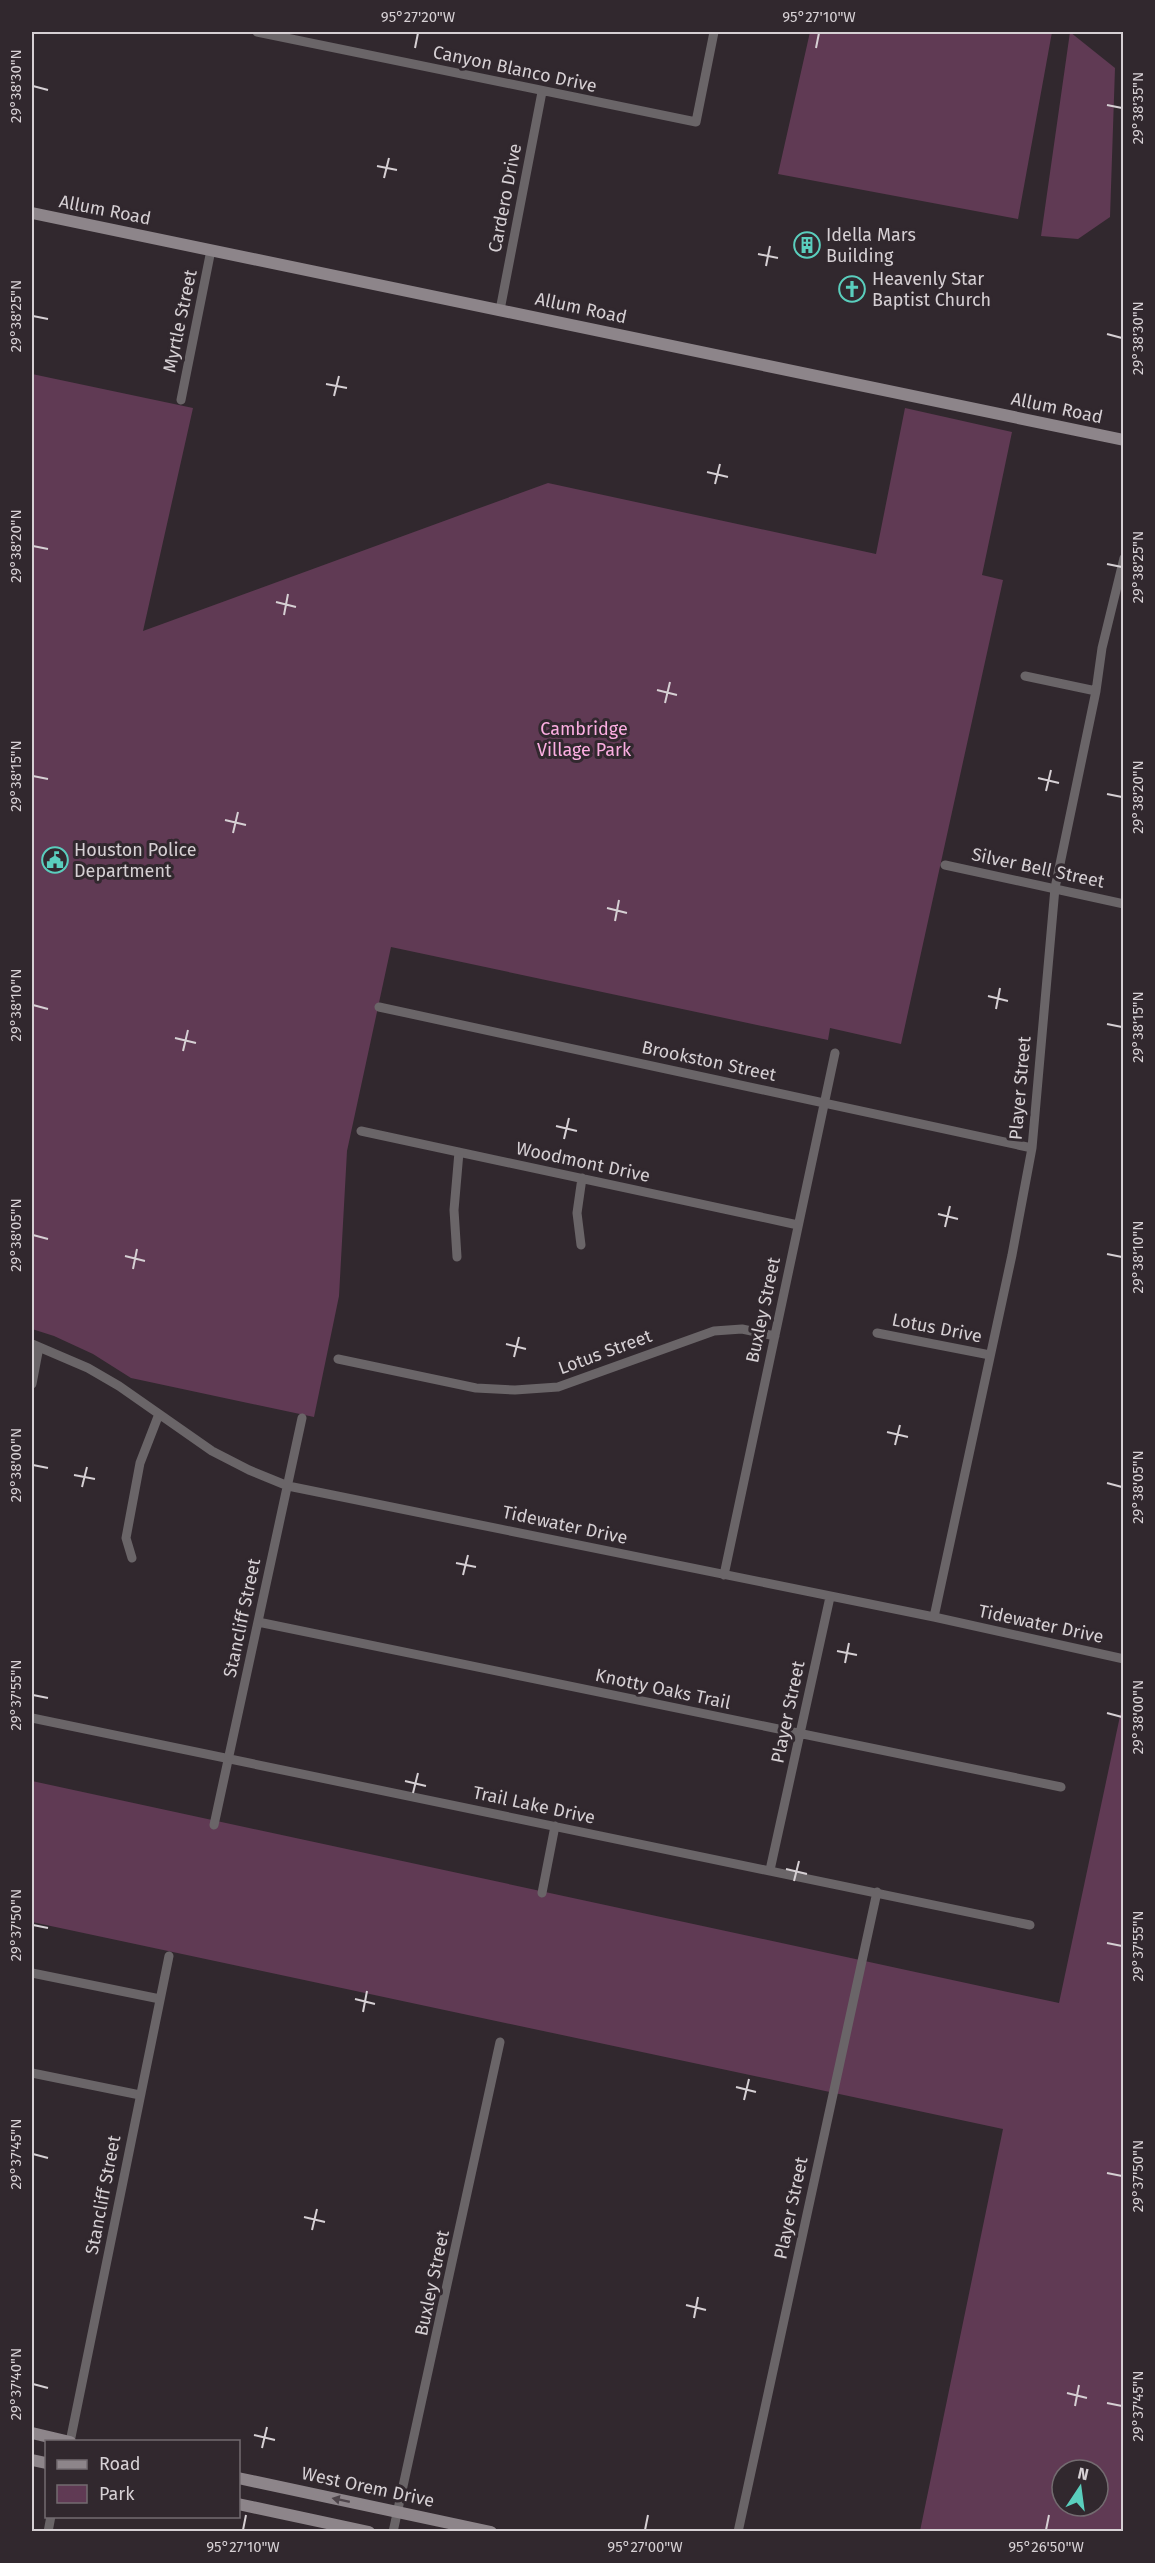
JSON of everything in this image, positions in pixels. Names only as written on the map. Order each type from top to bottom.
[{"type":"street","name":"Canyon Blanco Drive","points":[[257,32],[696,122],[714,32]]},
{"type":"street","name":"Cardero Drive","points":[[500,310],[542,92]]},
{"type":"street","name":"Allum Road","points":[[32,213],[1124,440]]},
{"type":"street","name":"Myrtle Street","points":[[181,400],[211,250]]},
{"type":"street","name":"Player Street","points":[[934,1617],[1012,1256],[1032,1148],[1055,888],[1096,691],[1102,648],[1124,558]]},
{"type":"street","points":[[1025,676],[1096,691]]},
{"type":"street","name":"Silver Bell Street","points":[[945,865],[1124,904]]},
{"type":"street","name":"Brookston Street","points":[[379,1006],[1032,1148]]},
{"type":"street","name":"Buxley Street","points":[[724,1575],[835,1053]]},
{"type":"street","name":"Woodmont Drive","points":[[361,1131],[798,1225]]},
{"type":"street","points":[[457,1257],[454,1210],[459,1152]]},
{"type":"street","points":[[581,1245],[577,1213],[582,1178]]},
{"type":"street","name":"Lotus Street","points":[[338,1359],[476,1388],[515,1390],[558,1388],[714,1331],[742,1329],[775,1336]]},
{"type":"street","name":"Lotus Drive","points":[[877,1333],[990,1355]]},
{"type":"street","points":[[32,1384],[35,1345]]},
{"type":"street","name":"Tidewater Drive","points":[[35,1345],[88,1368],[119,1386],[212,1451],[288,1486],[934,1617],[1124,1659]]},
{"type":"street","points":[[132,1558],[126,1538],[140,1463],[159,1414]]},
{"type":"street","name":"Stancliff Street","points":[[214,1825],[302,1418]]},
{"type":"street","name":"Player Street","points":[[770,1870],[830,1597]]},
{"type":"street","name":"Knotty Oaks Trail","points":[[258,1622],[1061,1787]]},
{"type":"street","name":"Trail Lake Drive","points":[[32,1718],[1030,1925]]},
{"type":"street","points":[[542,1893],[555,1826]]},
{"type":"street","name":"Player Street","points":[[738,2532],[877,1892]]},
{"type":"street","name":"Stancliff Street","points":[[70,2440],[169,1956]]},
{"type":"street","points":[[32,1973],[160,1999]]},
{"type":"street","name":"Buxley Street","points":[[393,2532],[500,2042]]},
{"type":"street","points":[[32,2073],[140,2095]]},
{"type":"street","points":[[32,2433],[62,2440]]},
{"type":"street","name":"West Orem Drive","points":[[240,2478],[490,2532]]},
{"type":"street","points":[[240,2504],[369,2532]]},
{"type":"green space","points":[[810,32],[1052,32],[1018,219],[778,174]]},
{"type":"green space","points":[[1070,32],[1115,68],[1110,217],[1078,239],[1041,236]]},
{"type":"green space","name":"Cambridge Village Park","points":[[32,374],[193,408],[143,631],[548,483],[876,554],[905,408],[1012,432],[982,575],[1003,580],[901,1044],[830,1028],[828,1040],[391,947],[347,1151],[339,1296],[314,1417],[131,1378],[93,1354],[54,1336],[32,1329]]},
{"type":"green space","points":[[1123,1702],[1123,2531],[920,2531],[1003,2129],[32,1922],[32,1781],[1059,2003]]},
{"type":"place","name":"Idella Mars Building","points":[[807,245]]},
{"type":"place","name":"Heavenly Star Baptist Church","points":[[852,289]]},
{"type":"place","name":"Houston Police Department","points":[[55,860]]}]
